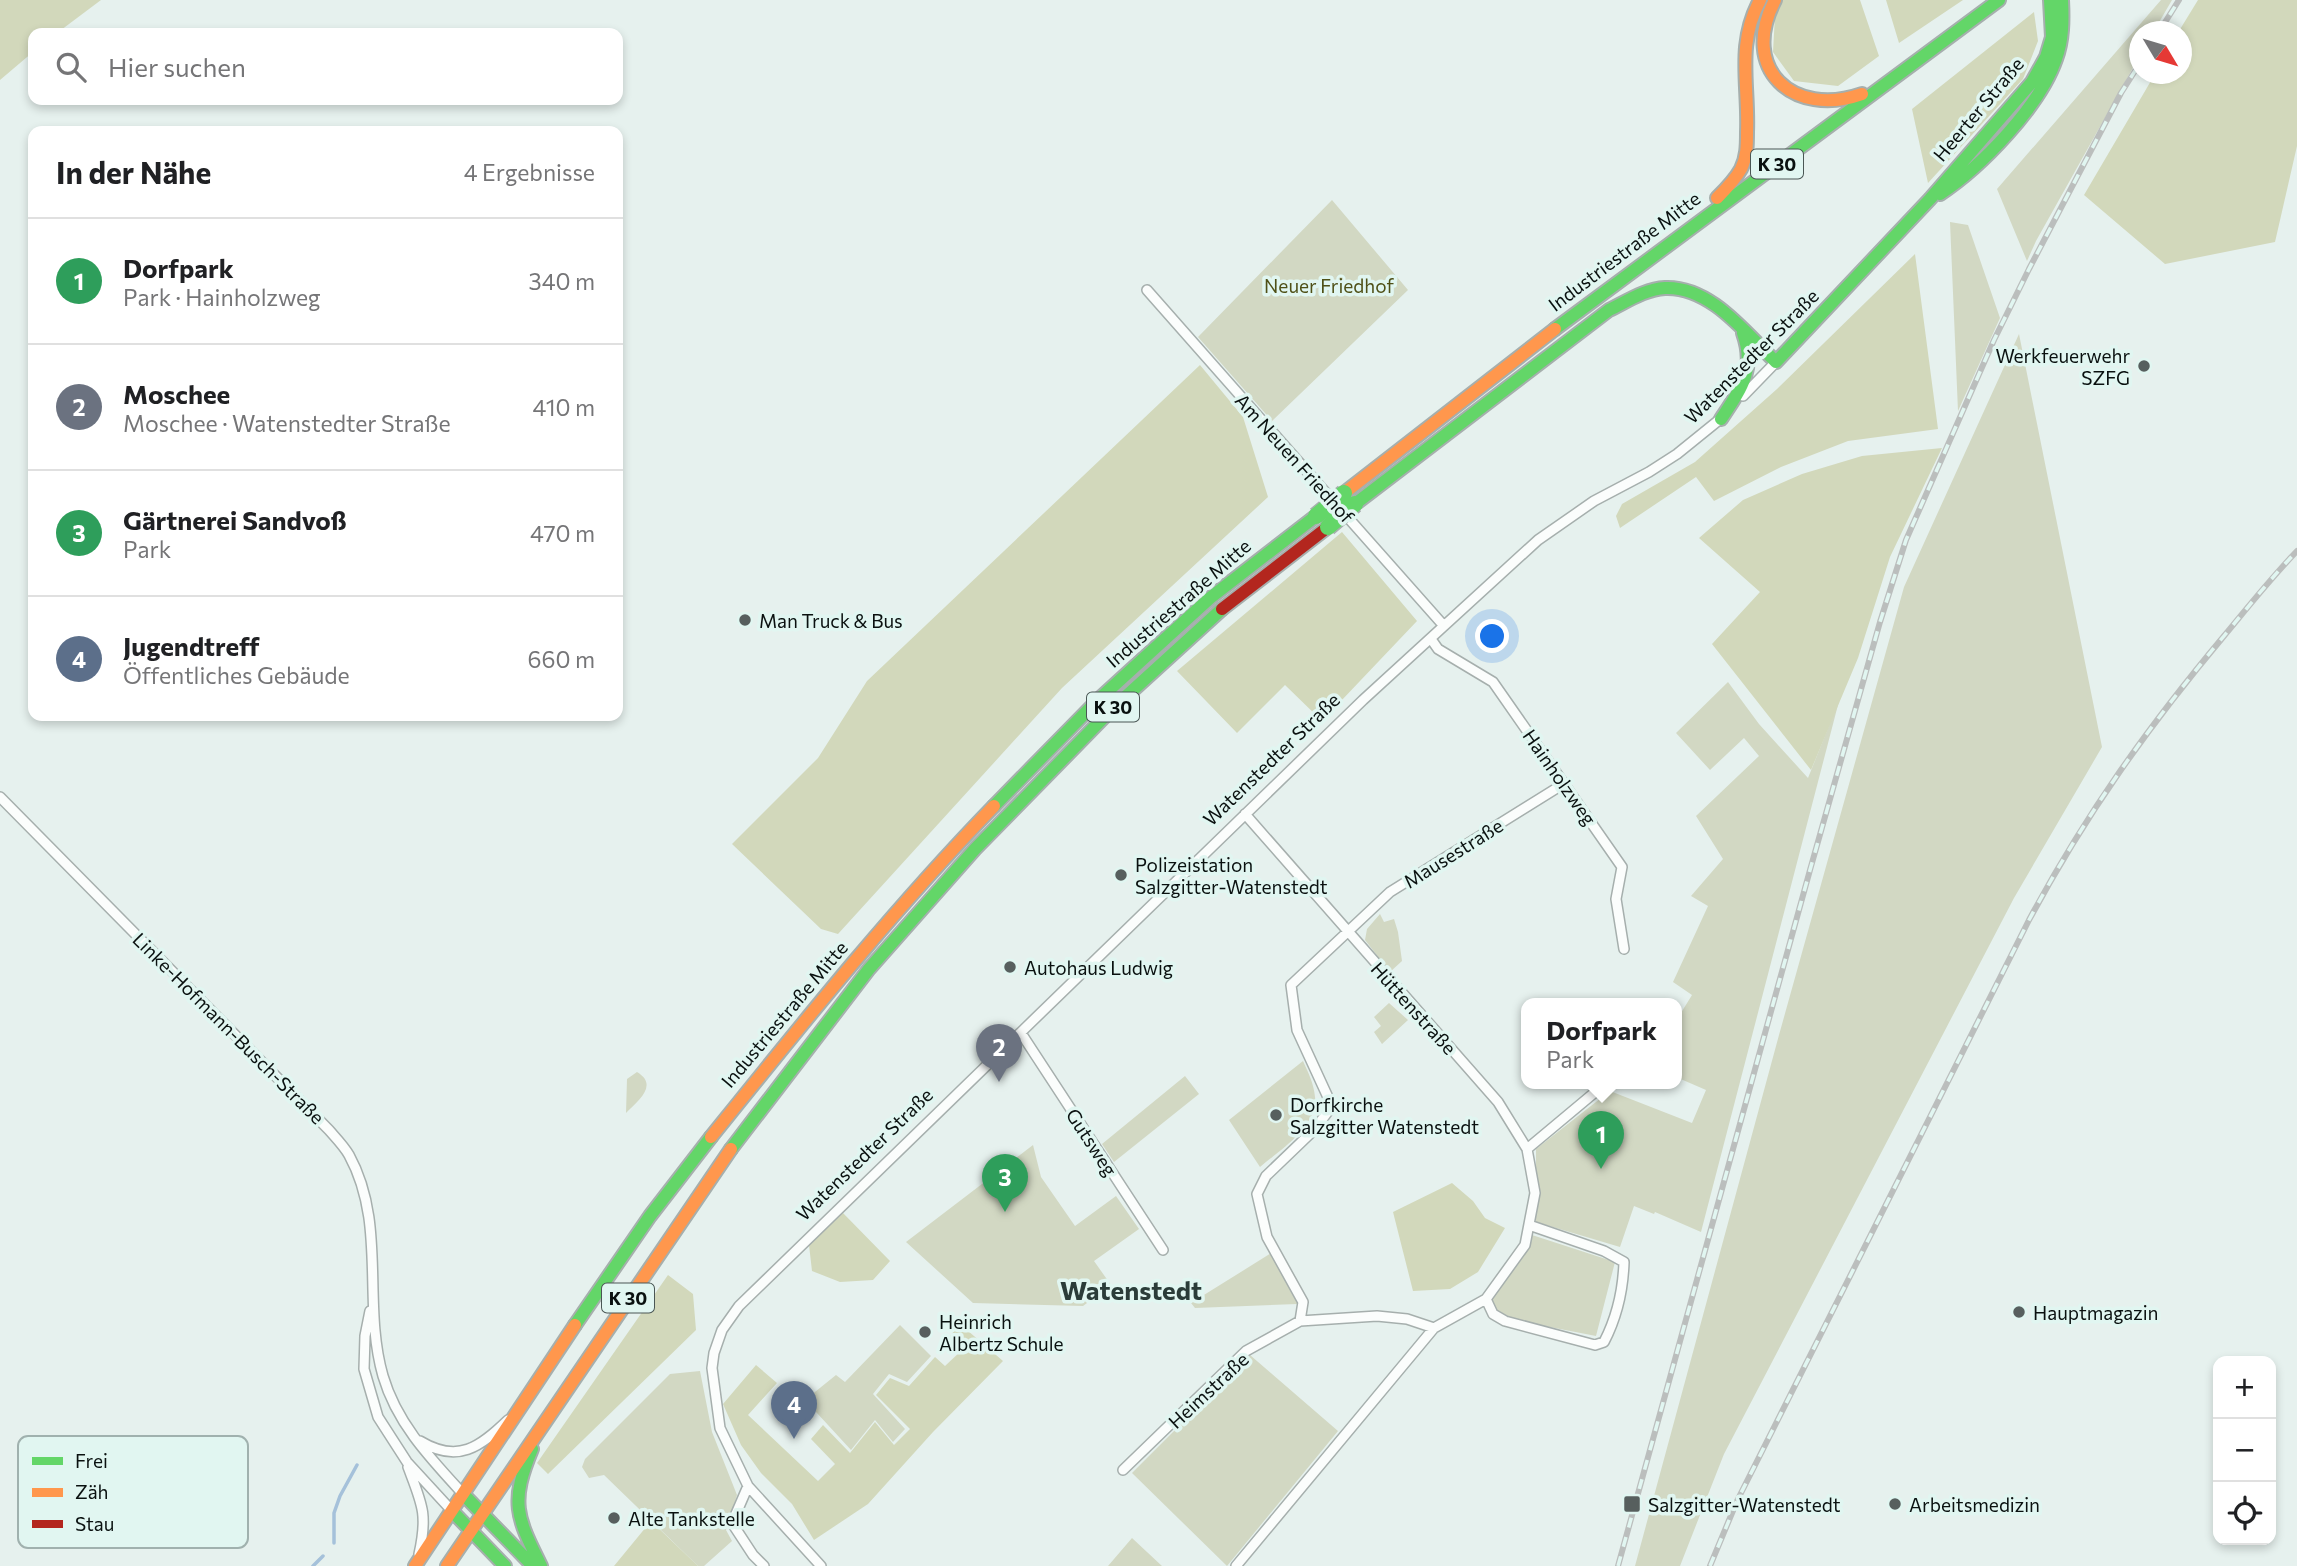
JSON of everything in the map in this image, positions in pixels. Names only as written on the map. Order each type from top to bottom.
[{"type":"main road","points":[[1664,247],[1688,219],[1729,186],[1742,168],[1748,128],[1744,51],[1751,18],[1760,0]]},
{"type":"main road","points":[[1775,0],[1764,25],[1763,53],[1771,73],[1790,91],[1812,100],[1839,102],[1850,100],[1897,76]]},
{"type":"main road","name":"Industriestraße Mitte","points":[[482,1514],[731,1149],[869,969],[975,849],[1111,710],[1322,521],[1537,342],[1999,0]]},
{"type":"main road","name":"Heerter Straße","points":[[1906,225],[2023,94],[2041,68],[2052,37],[2050,0]]},
{"type":"main road","name":"Heerter Straße","points":[[1930,199],[1966,175],[2039,96],[2060,51],[2063,31],[2062,0]]},
{"type":"main road","name":"Watenstedter Straße","points":[[1776,362],[1906,225]]},
{"type":"main road","name":"Industriestraße Mitte","points":[[1350,499],[1609,310],[1665,288],[1683,289],[1701,295],[1718,306],[1776,362]]},
{"type":"main road","points":[[1721,419],[1744,383],[1749,369],[1751,355],[1741,330]]},
{"type":"main road","name":"Industriestraße Mitte","points":[[464,1495],[612,1270],[711,1137],[836,981],[960,841],[1087,711],[1210,598],[1322,521]]},
{"type":"main road","points":[[541,1566],[524,1534],[517,1512],[516,1496],[521,1473],[542,1426]]},
{"type":"main road","points":[[464,1495],[533,1566]]},
{"type":"main road","name":"K 30","points":[[416,1564],[464,1495]]},
{"type":"main road","points":[[453,1512],[505,1566]]},
{"type":"main road","name":"K 30","points":[[447,1566],[482,1514]]},
{"type":"street","name":"Am Neuen Friedhof","points":[[1147,290],[1444,626]]},
{"type":"street","name":"Watenstedter Straße","points":[[748,1486],[720,1428],[712,1368],[722,1330],[739,1306],[1363,700],[1538,540],[1594,500],[1649,472],[1677,454],[1721,419],[1776,362]]},
{"type":"street","name":"Hainholzweg","points":[[1432,639],[1438,649],[1493,682],[1622,867],[1616,899],[1624,949]]},
{"type":"street","name":"Mausestraße","points":[[1300,1321],[1303,1302],[1267,1237],[1257,1194],[1266,1176],[1315,1129],[1332,1106],[1297,1030],[1291,985],[1390,892],[1565,783]]},
{"type":"street","name":"Linke-Hofmann-Busch-Straße","points":[[0,797],[329,1130],[347,1152],[367,1198],[371,1220],[374,1261],[364,1369],[379,1417],[407,1462],[453,1512]]},
{"type":"street","name":"Hüttenstraße","points":[[1236,1566],[1434,1328],[1486,1300],[1525,1245],[1535,1193],[1527,1149],[1498,1102],[1245,814]]},
{"type":"street","name":"Gutsweg","points":[[1021,1033],[1163,1250]]},
{"type":"street","points":[[1527,1149],[1599,1089]]},
{"type":"street","points":[[1486,1300],[1493,1314],[1505,1321],[1595,1345],[1604,1342],[1623,1291],[1624,1262],[1604,1251],[1529,1225]]},
{"type":"street","name":"Linke-Hofmann-Busch-Straße","points":[[372,1302],[383,1375],[399,1416],[435,1465],[464,1495]]},
{"type":"street","points":[[1300,1321],[1377,1316],[1407,1319],[1434,1328]]},
{"type":"street","name":"Heimstraße","points":[[1124,1470],[1246,1351],[1300,1321]]},
{"type":"street","points":[[414,1437],[435,1450],[446,1452],[476,1448],[524,1404]]},
{"type":"street","points":[[407,1462],[424,1508],[424,1534],[416,1564]]},
{"type":"street","points":[[764,1566],[753,1555],[732,1522],[748,1486],[821,1566]]},
{"type":"green space","points":[[0,0],[101,0],[64,28],[28,28],[28,56],[0,80]]},
{"type":"green space","points":[[1782,0],[1860,0],[1879,56],[1838,86],[1794,81],[1773,52],[1775,15]]},
{"type":"green space","points":[[1886,0],[1963,0],[1899,43]]},
{"type":"green space","points":[[2161,0],[2172,0],[2160,21],[2143,21]]},
{"type":"green space","points":[[2198,0],[2297,0],[2297,146],[2275,242],[2165,264],[2084,195],[2149,84],[2192,84],[2192,21],[2185,21]]},
{"type":"green space","points":[[2034,12],[2038,41],[2023,79],[1928,183],[1912,109]]},
{"type":"green space","points":[[2129,37],[2129,75],[2027,261],[1997,189]]},
{"type":"green space","name":"Neuer Friedhof","points":[[1332,200],[1408,290],[1272,421],[1198,337]]},
{"type":"green space","points":[[1950,222],[1968,225],[2000,318],[1958,411]]},
{"type":"green space","points":[[1915,254],[1938,429],[1848,441],[1781,467],[1714,501],[1696,477],[1620,528],[1616,516],[1622,504],[1695,462],[1777,389]]},
{"type":"green space","points":[[2019,334],[2102,747],[2014,898],[1724,1454],[1680,1566],[1635,1566],[1904,587]]},
{"type":"green space","points":[[1200,365],[1243,417],[1268,497],[1062,688],[838,934],[821,929],[732,844],[818,758],[867,681]]},
{"type":"green space","points":[[1942,448],[1890,557],[1858,658],[1811,770],[1712,644],[1760,592],[1699,538],[1743,500],[1802,474],[1862,456]]},
{"type":"green space","points":[[1342,532],[1417,621],[1322,721],[1285,685],[1237,733],[1177,671]]},
{"type":"green space","points":[[1728,682],[1759,724],[1808,778],[1839,701],[1701,1232],[1634,1206],[1620,1247],[1536,1222],[1536,1149],[1610,1091],[1692,1123],[1706,1090],[1682,1080],[1682,1011],[1692,995],[1673,982],[1708,906],[1691,896],[1723,859],[1696,816],[1759,756],[1744,738],[1710,770],[1676,733]]},
{"type":"green space","points":[[1380,914],[1384,922],[1394,919],[1398,932],[1402,961],[1390,972],[1365,940],[1367,929]]},
{"type":"green space","points":[[1389,1003],[1408,1020],[1382,1044],[1374,1032],[1381,1026],[1374,1017]]},
{"type":"green space","points":[[1303,1061],[1315,1097],[1311,1118],[1287,1145],[1260,1167],[1229,1120]]},
{"type":"green space","points":[[637,1072],[646,1082],[646,1088],[641,1098],[626,1113],[627,1079]]},
{"type":"green space","points":[[1185,1076],[1199,1094],[1114,1162],[1102,1144]]},
{"type":"green space","points":[[1033,1145],[1041,1177],[1075,1226],[1116,1196],[1139,1229],[1094,1261],[1111,1285],[1083,1306],[973,1303],[906,1242]]},
{"type":"green space","points":[[1452,1183],[1473,1201],[1485,1218],[1505,1228],[1478,1272],[1450,1289],[1413,1291],[1393,1212]]},
{"type":"green space","points":[[843,1213],[890,1261],[873,1280],[840,1282],[812,1271],[809,1245]]},
{"type":"green space","points":[[1532,1235],[1615,1262],[1596,1336],[1508,1319],[1496,1312],[1489,1300],[1530,1243]]},
{"type":"green space","points":[[1273,1252],[1298,1297],[1297,1304],[1195,1308],[1191,1303]]},
{"type":"green space","points":[[668,1275],[693,1294],[696,1330],[548,1474],[537,1463]]},
{"type":"green space","points":[[960,1324],[1003,1361],[933,1432],[868,1504],[814,1540],[792,1504],[761,1473],[741,1445],[723,1404],[756,1365],[777,1383],[748,1415],[818,1481],[835,1464],[811,1439],[823,1425],[850,1453],[875,1422],[894,1445],[910,1429],[876,1395],[890,1378],[909,1386],[935,1357],[945,1366],[962,1350],[949,1337]]},
{"type":"green space","points":[[900,1325],[931,1356],[907,1382],[889,1374],[873,1394],[905,1429],[893,1442],[875,1420],[851,1450],[805,1400],[836,1375],[845,1382]]},
{"type":"green space","points":[[1250,1355],[1338,1431],[1227,1566],[1132,1473]]},
{"type":"green space","points":[[700,1371],[712,1432],[737,1495],[726,1530],[732,1541],[704,1566],[698,1566],[604,1475],[589,1478],[582,1467],[585,1459],[670,1374]]},
{"type":"green space","points":[[651,1521],[698,1566],[614,1566]]},
{"type":"green space","points":[[1132,1538],[1162,1566],[1108,1566]]},
{"type":"waterway","points":[[334,1543],[334,1513],[357,1465]]},
{"type":"waterway","points":[[313,1566],[323,1556]]},
{"type":"railway","points":[[2166,21],[2179,0]]},
{"type":"railway","points":[[1618,1566],[1810,870],[1906,540],[1994,340],[2129,80]]},
{"type":"railway","points":[[1710,1566],[1737,1501],[2051,881],[2095,808],[2143,738],[2196,670],[2297,551]]},
{"type":"traffic: fast","points":[[1555,329],[1999,0]]},
{"type":"traffic: fast","points":[[1776,362],[1930,199],[2032,82],[2046,57],[2052,37],[2050,0]]},
{"type":"traffic: fast","points":[[1940,194],[1991,152],[2037,96],[2058,52],[2062,30],[2062,0]]},
{"type":"traffic: fast","points":[[1355,504],[1609,310],[1650,291],[1682,289],[1698,295],[1740,326],[1776,362]]},
{"type":"traffic: fast","points":[[1721,419],[1735,398],[1747,369],[1747,346],[1743,333]]},
{"type":"traffic: fast","points":[[1316,516],[1344,493]]},
{"type":"traffic: fast","points":[[1328,527],[1355,504]]},
{"type":"traffic: fast","points":[[994,806],[1097,701],[1210,598],[1316,516]]},
{"type":"traffic: fast","points":[[731,1149],[869,969],[975,849],[1111,710],[1222,609]]},
{"type":"traffic: fast","points":[[575,1325],[650,1216],[711,1137]]},
{"type":"traffic: fast","points":[[532,1449],[521,1483],[519,1509],[526,1534],[541,1566]]},
{"type":"traffic: fast","points":[[464,1495],[533,1566]]},
{"type":"traffic: fast","points":[[453,1512],[505,1566]]},
{"type":"traffic: slow","points":[[1717,198],[1739,173],[1746,155],[1746,49],[1748,33],[1760,0]]},
{"type":"traffic: slow","points":[[1775,0],[1766,25],[1764,47],[1769,66],[1779,82],[1795,93],[1814,99],[1837,100],[1862,94]]},
{"type":"traffic: slow","points":[[1344,493],[1555,329]]},
{"type":"traffic: slow","points":[[711,1137],[884,927],[994,806]]},
{"type":"traffic: slow","points":[[447,1566],[731,1149]]},
{"type":"traffic: slow","points":[[415,1566],[575,1325]]},
{"type":"traffic: jam","points":[[1222,609],[1328,527]]},
{"type":"place","name":"Werkfeuerwehr SZFG","points":[[2144,366]]},
{"type":"place","name":"Man Truck & Bus","points":[[745,620]]},
{"type":"place","name":"Polizeistation Salzgitter-Watenstedt","points":[[1121,875]]},
{"type":"place","name":"Autohaus Ludwig","points":[[1010,967]]},
{"type":"place","name":"Moschee","points":[[999,1082]]},
{"type":"place","name":"Dorfkirche Salzgitter Watenstedt","points":[[1276,1115]]},
{"type":"place","name":"Dorfpark","points":[[1601,1169]]},
{"type":"place","name":"Gärtnerei Sandvoß","points":[[1005,1212]]},
{"type":"place","name":"Hauptmagazin","points":[[2019,1312]]},
{"type":"place","name":"Heinrich Albertz Schule","points":[[925,1332]]},
{"type":"place","name":"Jugendtreff","points":[[794,1439]]},
{"type":"place","name":"Salzgitter-Watenstedt","points":[[1632,1504]]},
{"type":"place","name":"Arbeitsmedizin","points":[[1895,1504]]},
{"type":"place","name":"Alte Tankstelle","points":[[614,1518]]},
{"type":"district","name":"Watenstedt","points":[[1131,1289]]}]
